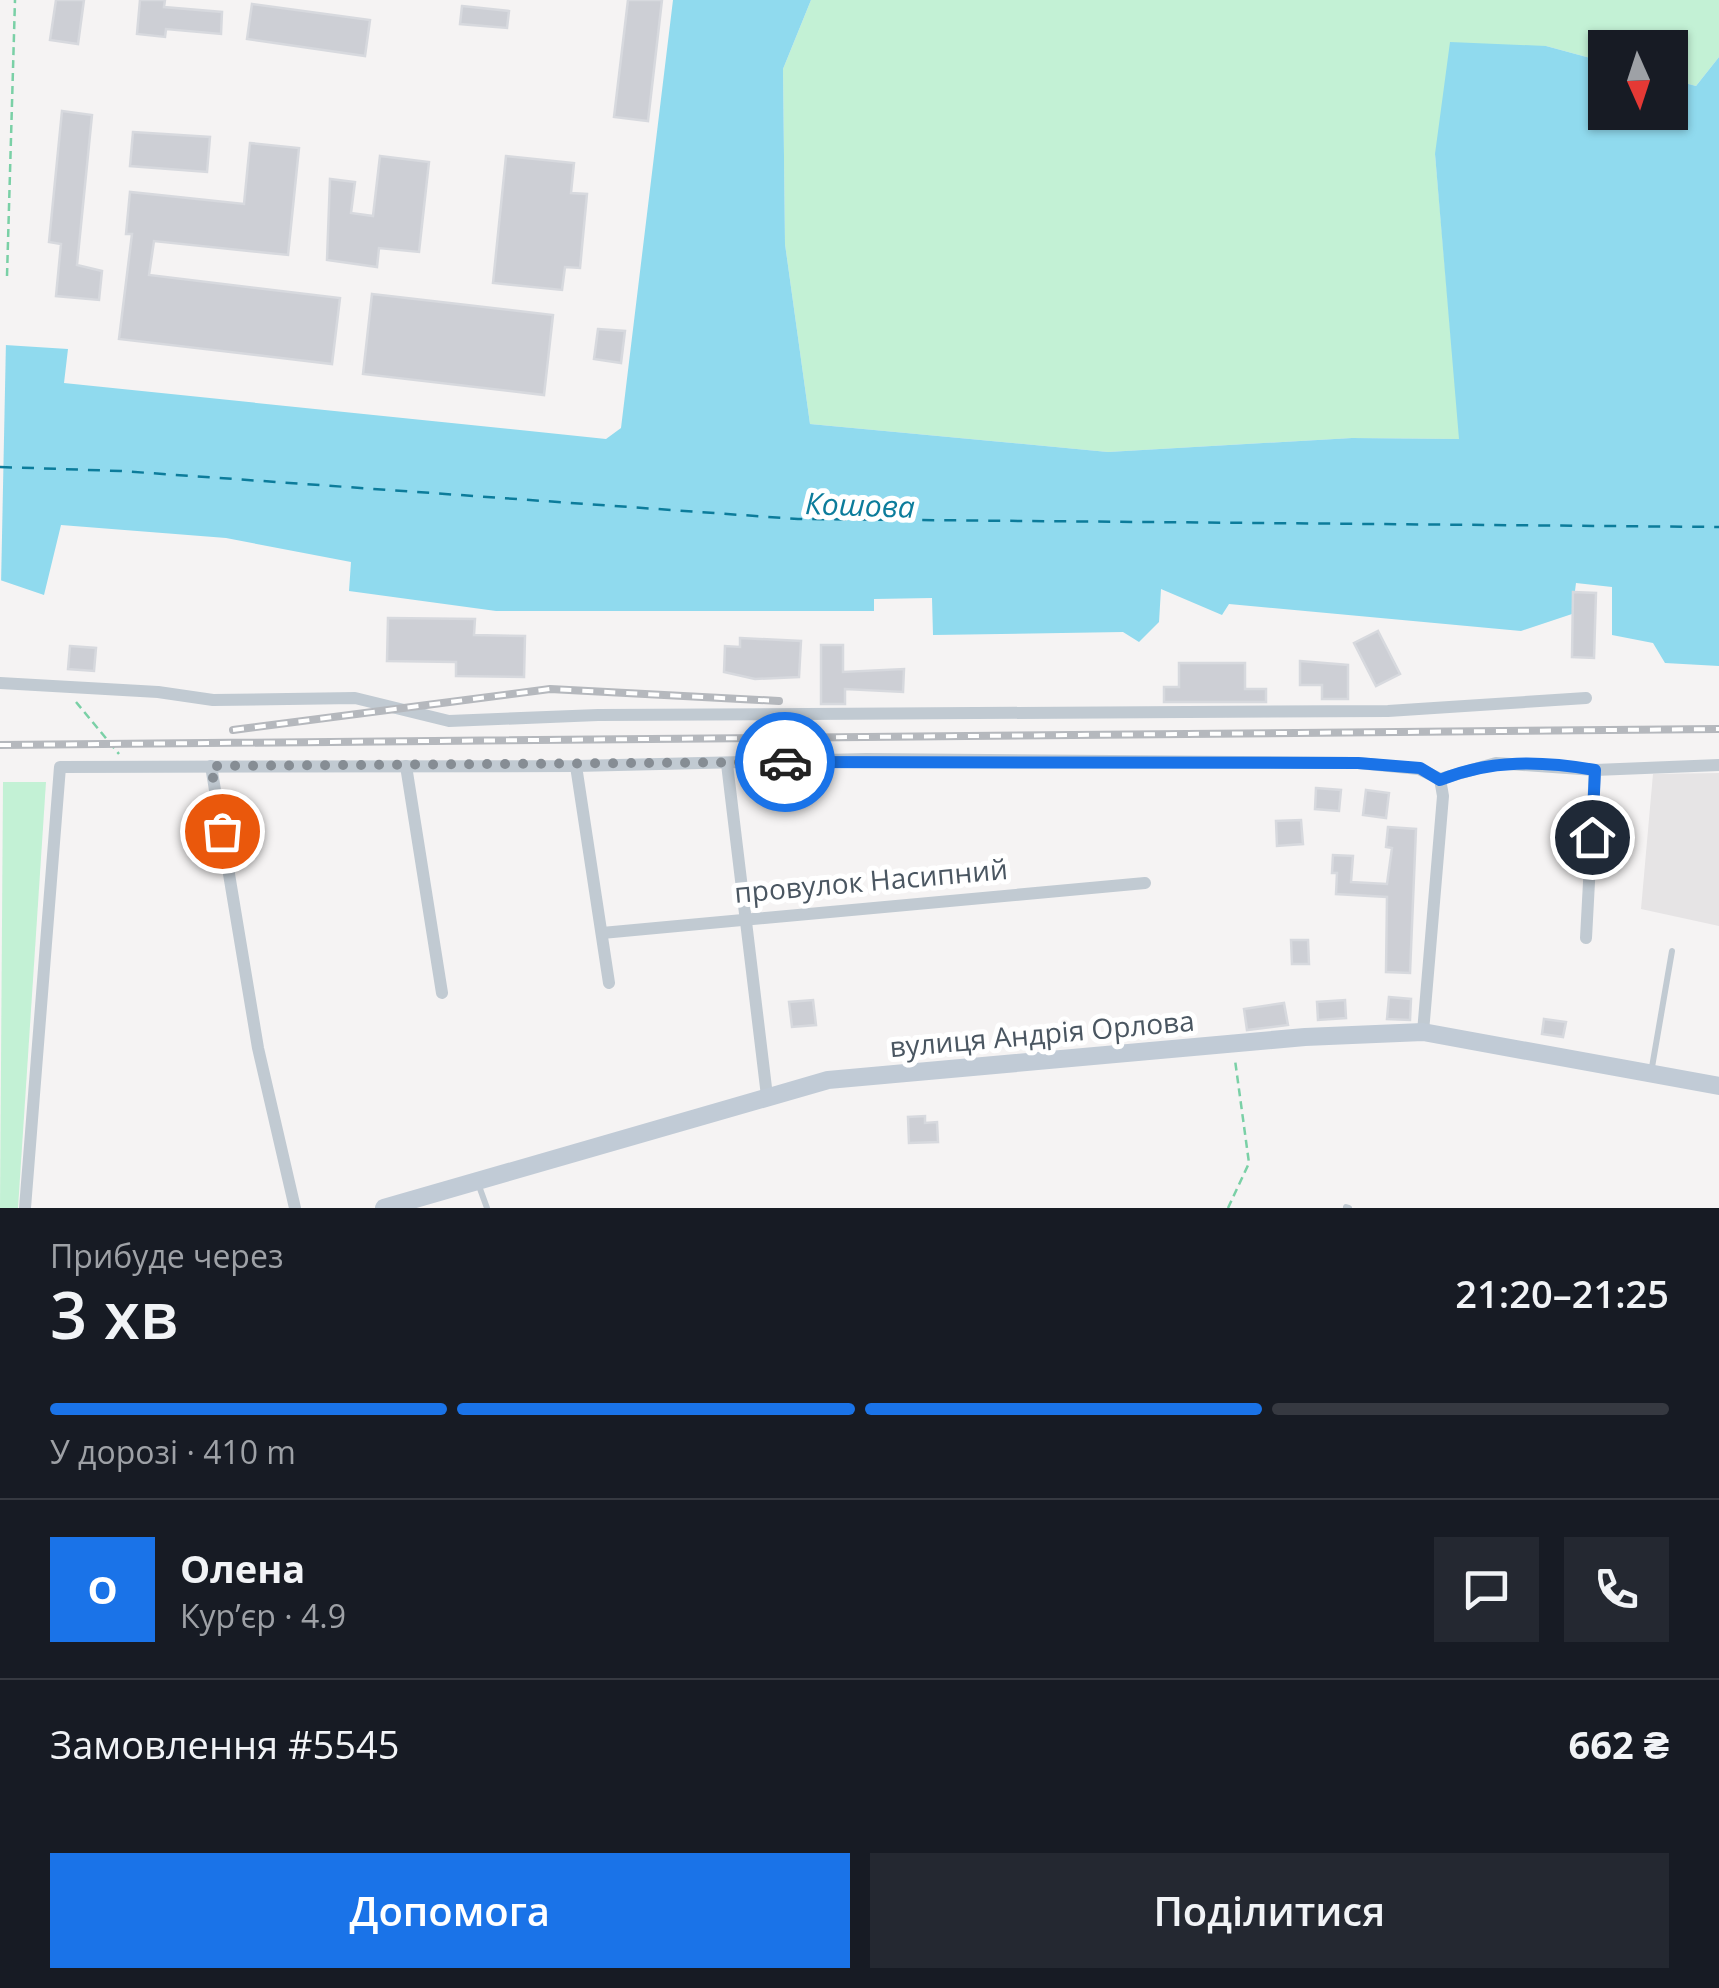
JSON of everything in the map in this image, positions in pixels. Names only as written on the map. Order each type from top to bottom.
[{"type":"street","points":[[0,683],[213,700],[356,698],[449,720],[1388,711],[1586,698]]},
{"type":"street","points":[[26,1208],[60,767],[576,766],[866,759],[1358,763],[1420,768],[1440,780],[1444,796],[1422,1032]]},
{"type":"street","points":[[1440,780],[1496,763],[1595,770],[1719,766]]},
{"type":"street","points":[[727,764],[768,1096]]},
{"type":"street","points":[[211,766],[258,1048],[295,1208]]},
{"type":"street","points":[[406,766],[442,993]]},
{"type":"street","points":[[576,766],[609,983]]},
{"type":"street","points":[[1586,938],[1595,770]]},
{"type":"street","name":"провулок Насипний","points":[[602,933],[746,916],[1144,883]]},
{"type":"street","name":"вулиця Андрія Орлова","points":[[384,1208],[828,1080],[1233,1044],[1422,1032],[1719,1086]]},
{"type":"lane","points":[[1651,1074],[1672,951]]},
{"type":"lane","points":[[478,1181],[487,1208]]},
{"type":"path","points":[[8,276],[15,0]]},
{"type":"path","points":[[63,686],[129,766]]},
{"type":"path","points":[[1228,1208],[1248,1164],[1233,1044]]},
{"type":"shaded area","points":[[1719,773],[1719,926],[1641,909],[1653,774]]},
{"type":"green space","points":[[811,0],[1719,0],[1719,57],[1696,86],[1688,84],[1688,30],[1588,30],[1588,57],[1546,46],[1435,154],[1460,439],[1352,438],[1108,452],[810,424],[785,244],[783,69]]},
{"type":"green space","points":[[3,782],[46,782],[18,1208],[0,1208]]},
{"type":"water","name":"Кошова","points":[[673,0],[811,0],[783,69],[785,244],[810,424],[1108,452],[1352,438],[1459,439],[1435,154],[1450,42],[1546,46],[1588,57],[1588,130],[1688,130],[1688,84],[1696,86],[1719,57],[1719,666],[1665,663],[1653,643],[1612,635],[1612,587],[1576,583],[1572,614],[1521,631],[1229,604],[1222,615],[1161,589],[1159,622],[1139,642],[1123,632],[933,635],[932,598],[874,599],[874,611],[496,611],[349,591],[351,562],[226,538],[61,525],[44,595],[0,580],[5,345],[68,349],[64,383],[606,439],[621,428]]},
{"type":"pier","points":[[0,340],[6,340],[1,586],[0,586]]},
{"type":"building","points":[[56,0],[84,0],[78,44],[50,40]]},
{"type":"building","points":[[140,0],[165,0],[164,7],[222,12],[221,34],[166,29],[165,37],[137,34]]},
{"type":"building","points":[[628,0],[662,0],[648,121],[614,117]]},
{"type":"building","points":[[252,4],[370,20],[365,56],[247,39]]},
{"type":"building","points":[[462,6],[509,11],[507,28],[460,24]]},
{"type":"building","points":[[62,111],[92,115],[77,265],[102,271],[99,300],[56,296],[61,244],[49,242]]},
{"type":"building","points":[[133,132],[210,137],[207,172],[130,166]]},
{"type":"building","points":[[250,143],[299,148],[288,255],[154,241],[149,275],[340,298],[332,364],[119,339],[132,234],[126,234],[130,192],[244,204]]},
{"type":"building","points":[[380,156],[429,162],[419,252],[379,248],[377,267],[327,260],[330,179],[355,182],[351,213],[373,216]]},
{"type":"building","points":[[506,156],[574,163],[571,193],[587,194],[580,268],[565,267],[562,290],[493,283]]},
{"type":"building","points":[[372,294],[553,315],[544,395],[363,374]]},
{"type":"building","points":[[598,329],[625,331],[621,363],[594,359]]},
{"type":"building","points":[[1573,592],[1596,593],[1594,658],[1572,657]]},
{"type":"building","points":[[388,618],[475,619],[474,635],[525,636],[524,677],[456,676],[456,662],[387,661]]},
{"type":"building","points":[[1378,631],[1400,674],[1376,686],[1354,643]]},
{"type":"building","points":[[740,638],[801,641],[799,677],[755,679],[724,672],[725,646],[740,647]]},
{"type":"building","points":[[821,645],[843,645],[843,672],[904,669],[903,692],[845,689],[845,704],[821,704]]},
{"type":"building","points":[[70,646],[96,648],[94,671],[68,669]]},
{"type":"building","points":[[1300,661],[1348,665],[1348,699],[1322,699],[1322,685],[1300,685]]},
{"type":"building","points":[[1179,663],[1245,663],[1245,689],[1266,689],[1266,702],[1164,702],[1164,687],[1179,687]]},
{"type":"building","points":[[1316,788],[1341,790],[1339,811],[1315,809]]},
{"type":"building","points":[[1366,790],[1389,793],[1386,818],[1363,815]]},
{"type":"building","points":[[1301,820],[1303,844],[1277,846],[1276,821]]},
{"type":"building","points":[[1388,827],[1416,829],[1410,973],[1386,972],[1387,897],[1336,894],[1337,873],[1332,873],[1333,855],[1353,856],[1351,882],[1387,884],[1392,848],[1386,847]]},
{"type":"building","points":[[1291,940],[1308,940],[1309,964],[1292,964]]},
{"type":"building","points":[[1389,997],[1411,999],[1410,1020],[1387,1019]]},
{"type":"building","points":[[813,1000],[816,1025],[792,1027],[789,1002]]},
{"type":"building","points":[[1345,1000],[1346,1018],[1318,1020],[1317,1002]]},
{"type":"building","points":[[1284,1003],[1288,1025],[1247,1030],[1244,1009]]},
{"type":"building","points":[[1544,1019],[1566,1022],[1563,1037],[1542,1034]]},
{"type":"building","points":[[925,1116],[925,1123],[937,1122],[938,1142],[909,1143],[908,1117]]},
{"type":"ferry route","points":[[0,467],[121,471],[798,519],[1719,527]]},
{"type":"railway","points":[[233,730],[550,689],[779,701]]},
{"type":"railway","points":[[0,745],[1719,729]]},
{"type":"way so far","points":[[222,831],[211,766],[785,762]]},
{"type":"route","points":[[785,762],[866,759],[1358,763],[1420,768],[1440,780],[1496,763],[1563,765],[1595,770],[1592,837]]}]
